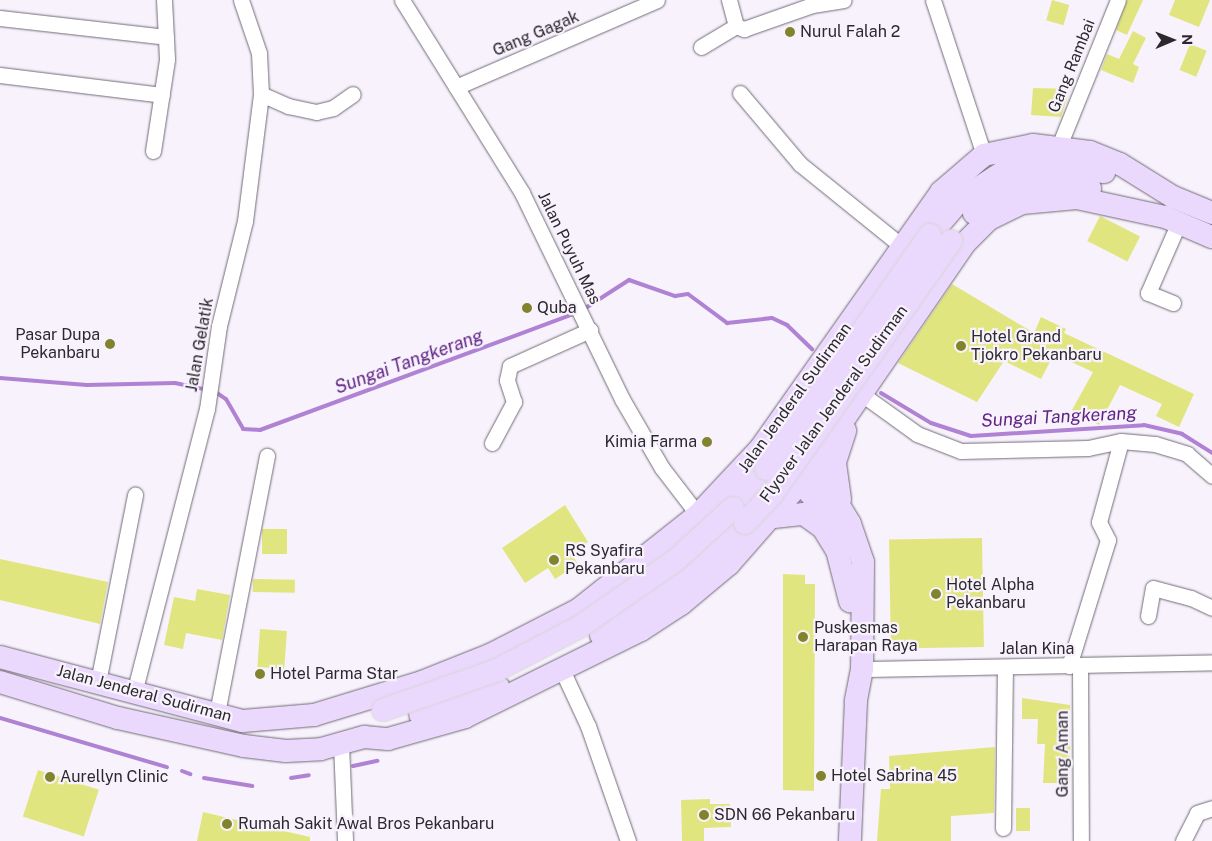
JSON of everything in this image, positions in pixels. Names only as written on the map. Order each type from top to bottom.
[{"type":"main road","name":"Jalan Jenderal Sudirman","points":[[0,657],[243,720],[314,716],[471,664],[578,610],[698,516],[760,449],[942,192],[984,154],[1033,145],[1058,146],[1120,164],[1165,207],[1212,237]]},
{"type":"main road","name":"Flyover Jalan Jenderal Sudirman","points":[[386,717],[475,679],[544,646],[622,599],[707,533],[766,468],[944,217],[982,183],[1024,165],[1056,162],[1108,173],[1165,207]]},
{"type":"main road","name":"Jalan Jenderal Sudirman","points":[[0,682],[118,718],[244,746],[286,751],[321,750],[364,737],[388,739],[465,717],[563,672],[681,604],[734,558],[774,518],[859,400],[964,244],[982,225],[1005,210],[1022,202],[1077,198],[1212,213]]},
{"type":"main road","points":[[841,336],[839,354],[822,380],[827,397],[842,399],[865,371],[882,366]]},
{"type":"main road","points":[[850,841],[856,701],[862,669],[863,562],[839,497],[835,462],[859,400]]},
{"type":"main road","points":[[774,430],[814,464],[850,524]]},
{"type":"main road","points":[[760,449],[800,483],[841,534],[850,601],[851,670],[856,701]]},
{"type":"main road","points":[[698,516],[725,508],[742,515],[745,533],[734,558]]},
{"type":"main road","points":[[774,518],[804,514],[823,528],[837,550],[850,601]]},
{"type":"main road","points":[[314,716],[335,721],[386,717]]},
{"type":"main road","points":[[364,737],[386,717]]},
{"type":"street","points":[[153,151],[167,59],[164,0]]},
{"type":"street","name":"Jalan Gelatik","points":[[134,693],[207,409],[219,326],[246,221],[261,94],[259,53],[241,0]]},
{"type":"street","name":"Jalan Puyuh Mas","points":[[402,0],[522,193],[588,325],[622,400],[662,468],[698,516]]},
{"type":"street","name":"Gang Gagak","points":[[456,87],[657,0]]},
{"type":"street","points":[[729,0],[736,26]]},
{"type":"street","points":[[736,26],[744,29],[812,5],[844,0]]},
{"type":"street","points":[[933,0],[984,154]]},
{"type":"street","name":"Gang Rambai","points":[[1058,146],[1118,0]]},
{"type":"street","points":[[0,18],[166,37]]},
{"type":"street","points":[[701,47],[736,26]]},
{"type":"street","points":[[0,75],[162,95]]},
{"type":"street","points":[[740,93],[800,164],[903,247]]},
{"type":"street","points":[[261,94],[288,106],[316,112],[333,108],[353,94]]},
{"type":"street","points":[[1165,207],[1148,293],[1173,303]]},
{"type":"street","points":[[492,443],[514,402],[507,380],[510,366],[588,325]]},
{"type":"street","points":[[859,400],[917,434],[961,451],[1078,448],[1121,442],[1171,446],[1187,454],[1212,476]]},
{"type":"street","name":"Gang Aman","points":[[1081,841],[1075,666],[1108,540],[1099,522],[1121,442]]},
{"type":"street","points":[[217,713],[267,456]]},
{"type":"street","points":[[98,682],[135,495]]},
{"type":"street","points":[[1148,616],[1153,588],[1191,598],[1212,608]]},
{"type":"street","name":"Jalan Kina","points":[[862,669],[1212,662]]},
{"type":"street","points":[[1003,828],[1005,667]]},
{"type":"street","points":[[563,672],[588,726],[628,841]]},
{"type":"street","points":[[341,744],[345,841]]},
{"type":"street","points":[[1183,841],[1197,813],[1212,808]]},
{"type":"building","points":[[1052,0],[1069,5],[1064,25],[1046,20]]},
{"type":"building","points":[[1127,0],[1143,0],[1127,35],[1116,30]]},
{"type":"building","points":[[1175,0],[1210,0],[1199,27],[1169,15]]},
{"type":"building","points":[[1133,31],[1146,38],[1133,64],[1139,67],[1133,83],[1101,70],[1107,54],[1119,59]]},
{"type":"building","points":[[1190,44],[1207,51],[1196,77],[1180,70]]},
{"type":"building","points":[[1033,88],[1070,89],[1061,117],[1031,115]]},
{"type":"building","points":[[1100,216],[1140,236],[1127,261],[1087,241]]},
{"type":"building","points":[[952,284],[1034,333],[1041,317],[1066,329],[1064,333],[1194,394],[1179,427],[1156,416],[1162,404],[1120,385],[1099,425],[1072,410],[1093,372],[1054,354],[1041,379],[1004,361],[977,402],[898,363]]},
{"type":"building","points":[[565,505],[588,542],[571,553],[578,564],[555,579],[548,568],[525,583],[502,548]]},
{"type":"building","points":[[262,529],[287,529],[287,554],[262,554]]},
{"type":"building","name":"Hotel Alpha Pekanbaru","points":[[982,538],[984,647],[891,649],[889,540]]},
{"type":"building","points":[[0,559],[108,582],[100,624],[0,600]]},
{"type":"building","points":[[783,574],[805,575],[805,584],[815,584],[814,791],[783,790]]},
{"type":"building","points":[[253,579],[295,580],[295,593],[253,592]]},
{"type":"building","points":[[197,589],[230,595],[222,640],[186,633],[183,649],[164,645],[174,597],[195,601]]},
{"type":"building","points":[[260,629],[287,631],[284,669],[257,667]]},
{"type":"building","points":[[1022,698],[1070,705],[1070,783],[1043,783],[1045,744],[1037,744],[1038,719],[1022,719]]},
{"type":"building","points":[[995,747],[994,813],[951,816],[951,841],[877,841],[881,789],[890,789],[889,756]]},
{"type":"building","points":[[38,770],[99,790],[84,836],[23,817]]},
{"type":"building","points":[[710,799],[710,804],[730,804],[731,827],[704,828],[704,841],[682,841],[681,800]]},
{"type":"building","points":[[1016,808],[1030,808],[1030,831],[1016,831]]},
{"type":"building","name":"Rumah Sakit Awal Bros Pekanbaru","points":[[203,812],[310,837],[310,841],[197,841]]},
{"type":"waterway","name":"Sungai Tangkerang","points":[[584,309],[629,280],[675,296],[688,294],[727,323],[772,318],[787,325],[812,349]]},
{"type":"waterway","name":"Sungai Tangkerang","points":[[214,391],[226,399],[243,429],[260,430],[577,313]]},
{"type":"waterway","name":"Sungai Tangkerang","points":[[0,378],[87,385],[175,383],[207,390]]},
{"type":"waterway","name":"Sungai Tangkerang","points":[[881,393],[931,423],[971,436],[1144,425],[1182,434],[1212,453]]},
{"type":"waterway","points":[[0,718],[167,767]]},
{"type":"waterway","points":[[353,766],[377,761]]},
{"type":"waterway","points":[[182,771],[190,774]]},
{"type":"waterway","points":[[291,778],[309,775]]},
{"type":"waterway","points":[[204,778],[252,786]]},
{"type":"place","name":"Nurul Falah 2","points":[[790,32]]},
{"type":"place","name":"Quba","points":[[527,308]]},
{"type":"place","name":"Pasar Dupa Pekanbaru","points":[[110,344]]},
{"type":"place","name":"Hotel Grand Tjokro Pekanbaru","points":[[961,346]]},
{"type":"place","name":"Kimia Farma","points":[[707,442]]},
{"type":"place","name":"RS Syafira Pekanbaru","points":[[554,560]]},
{"type":"place","name":"Hotel Alpha Pekanbaru","points":[[936,594]]},
{"type":"place","name":"Puskesmas Harapan Raya","points":[[803,637]]},
{"type":"place","name":"Hotel Parma Star","points":[[260,674]]},
{"type":"place","name":"Hotel Sabrina 45","points":[[821,776]]},
{"type":"place","name":"Aurellyn Clinic","points":[[50,777]]},
{"type":"place","name":"SDN 66 Pekanbaru","points":[[704,815]]},
{"type":"place","name":"Rumah Sakit Awal Bros Pekanbaru","points":[[227,824]]}]
